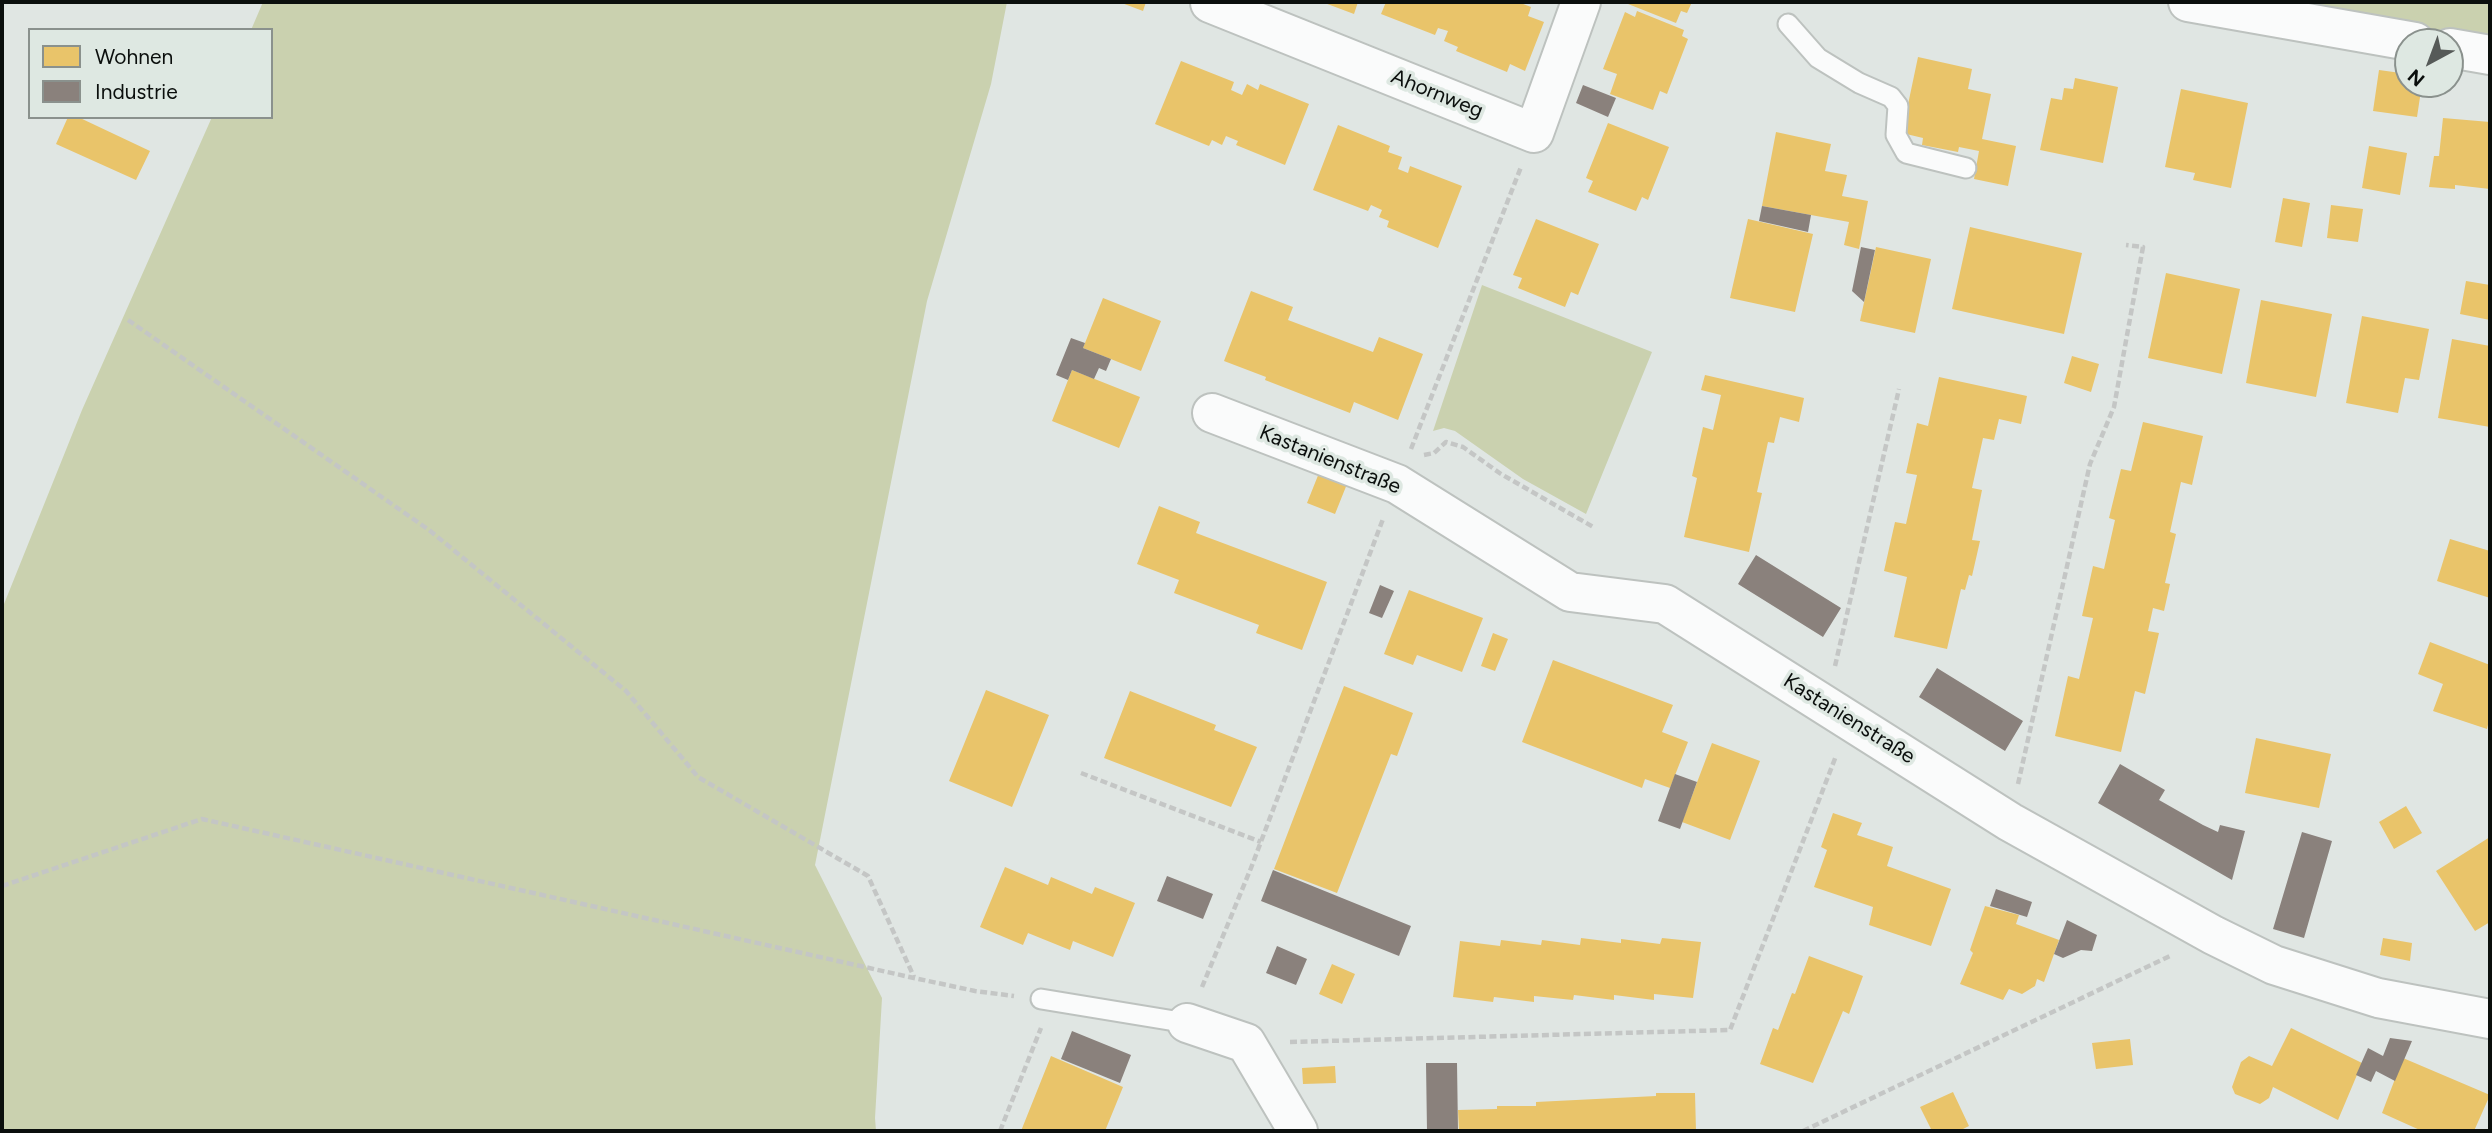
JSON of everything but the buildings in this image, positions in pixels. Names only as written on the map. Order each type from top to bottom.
[{"type":"street","points":[[1534,133],[1581,2]]},
{"type":"street","points":[[2188,2],[2394,38]]},
{"type":"street","name":"Ahornweg","points":[[1210,3],[1534,133]]},
{"type":"street","points":[[2464,50],[2490,55]]},
{"type":"street","name":"Kastanienstraße","points":[[1212,413],[1397,484],[1570,592],[1665,604],[2010,822],[2213,935],[2274,965],[2378,998],[2490,1019]]},
{"type":"street","points":[[1187,1023],[1246,1043],[1298,1131]]},
{"type":"lane","points":[[1788,24],[1818,58],[1859,83],[1891,97],[1898,106],[1896,135],[1906,153],[1966,168]]},
{"type":"lane","points":[[1047,1000],[1187,1023]]},
{"type":"path","points":[[1413,443],[1534,133]]},
{"type":"path","points":[[2010,822],[2090,464],[2114,407],[2143,247],[2126,245]]},
{"type":"path","points":[[128,320],[429,530],[626,691],[698,777],[868,876],[914,978]]},
{"type":"path","points":[[1246,1043],[1730,1030],[1838,712],[1899,389]]},
{"type":"path","points":[[1416,457],[1434,453],[1446,442],[1463,447],[1501,474],[1595,527]]},
{"type":"path","points":[[1187,1023],[1261,842],[1377,533]]},
{"type":"path","points":[[1081,773],[1261,842]]},
{"type":"path","points":[[2,886],[202,819],[914,978],[975,991],[1047,1000],[1000,1131]]},
{"type":"path","points":[[1803,1131],[2213,935]]},
{"type":"green space","points":[[263,2],[1007,2],[991,84],[927,301],[815,865],[882,998],[876,1131],[2,1131],[2,609],[82,410],[211,119],[273,119],[273,28],[252,28]]},
{"type":"green space","points":[[2288,2],[2490,2],[2490,42],[2464,37],[2464,28],[2417,28]]},
{"type":"green space","points":[[1482,285],[1652,352],[1586,514],[1523,479],[1455,431],[1444,428],[1433,431]]}]
